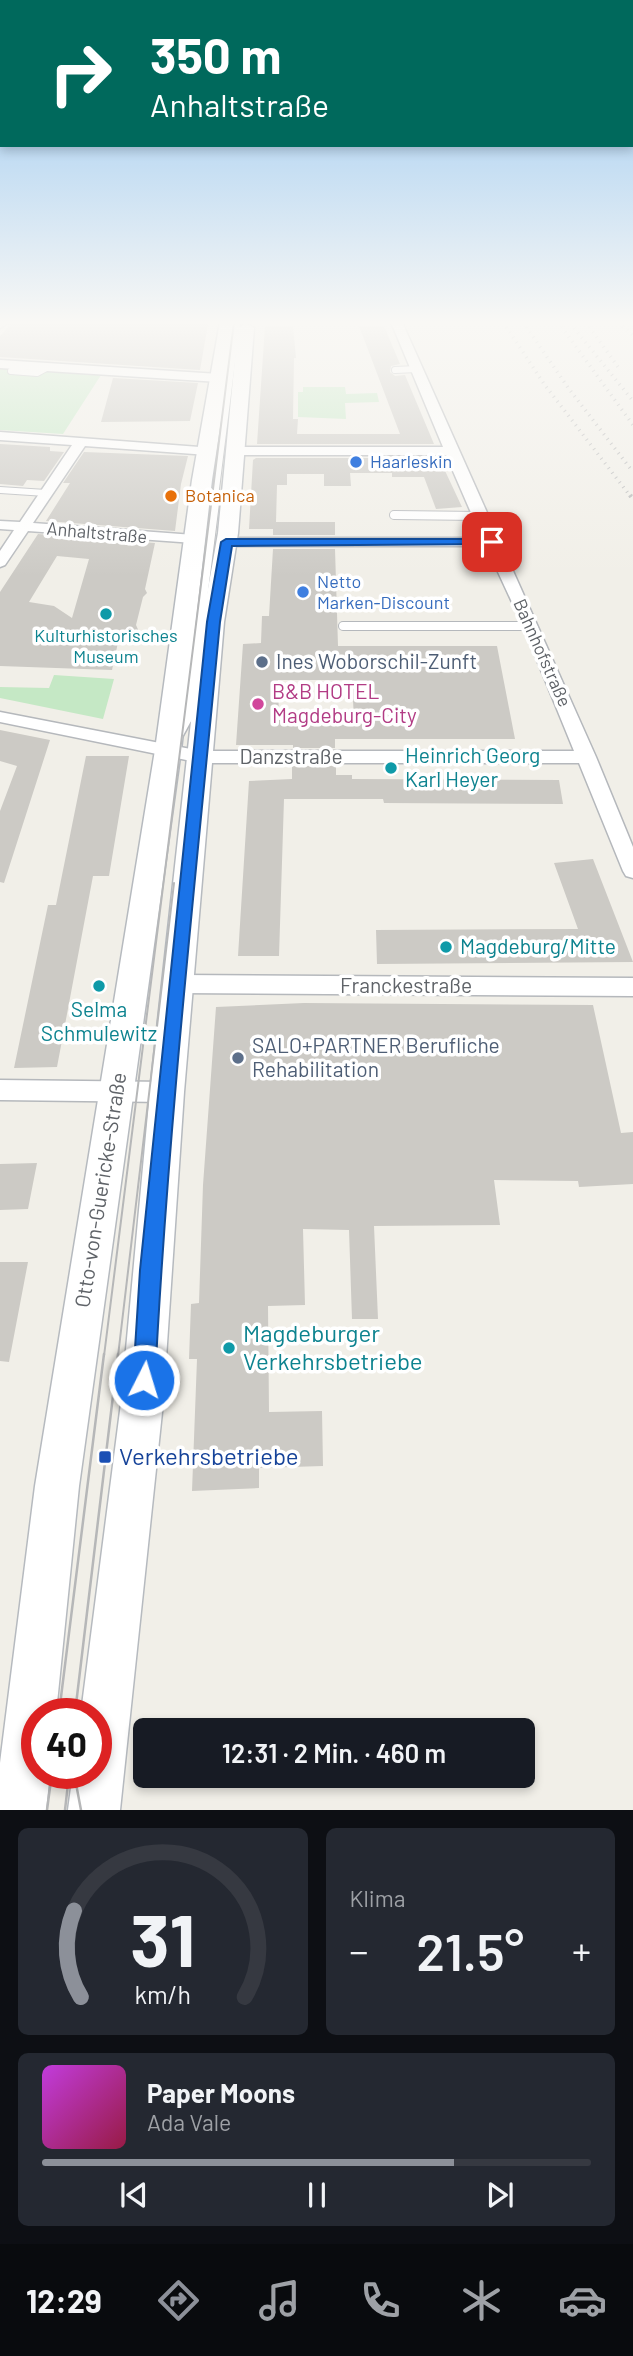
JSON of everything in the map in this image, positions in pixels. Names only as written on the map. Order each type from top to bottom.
[{"type":"street","name":"Otto-von-Guericke-Straße","points":[[20,1810],[57,1486],[94,1220],[117,1091],[168,750],[194,539],[215,406]]},
{"type":"street","points":[[94,1810],[142,1403],[150,1270],[167,1092],[214,622],[226,542],[239,406]]},
{"type":"street","name":"Bahnhofstraße","points":[[433,406],[479,516],[531,626],[633,870]]},
{"type":"street","points":[[0,436],[208,451]]},
{"type":"street","points":[[0,562],[81,442]]},
{"type":"street","points":[[236,451],[452,451]]},
{"type":"street","name":"Anhaltstraße","points":[[0,525],[194,539]]},
{"type":"street","points":[[226,542],[492,542]]},
{"type":"street","name":"Danzstraße","points":[[0,717],[201,757],[587,757]]},
{"type":"street","name":"Franckestraße","points":[[179,984],[633,987]]},
{"type":"street","points":[[0,1090],[167,1092]]},
{"type":"lane","points":[[168,750],[188,717],[227,406]]},
{"type":"lane","points":[[0,490],[46,493]]},
{"type":"lane","points":[[394,515],[479,516]]},
{"type":"lane","points":[[343,626],[531,626]]},
{"type":"lane","points":[[188,717],[201,757]]},
{"type":"green space","points":[[0,406],[81,406],[63,434],[0,430]]},
{"type":"green space","points":[[298,406],[345,406],[346,419],[298,417]]},
{"type":"green space","points":[[54,675],[114,679],[103,719],[0,698],[0,687],[49,688]]},
{"type":"building","points":[[105,406],[193,406],[190,421],[101,422]]},
{"type":"building","points":[[260,406],[293,406],[293,419],[298,419],[297,434],[400,434],[390,406],[418,406],[434,444],[257,444]]},
{"type":"building","points":[[0,444],[50,447],[50,451],[64,452],[44,481],[27,480],[23,486],[0,484]]},
{"type":"building","points":[[84,452],[188,456],[181,484],[175,531],[46,521],[70,483],[63,483]]},
{"type":"building","points":[[439,458],[462,507],[436,509],[424,477],[392,477],[392,473],[350,473],[351,486],[324,486],[324,474],[287,474],[287,485],[277,485],[276,522],[335,522],[335,535],[273,535],[273,529],[249,529],[253,460]]},
{"type":"building","name":"Kulturhistorisches Museum","points":[[38,534],[155,543],[145,589],[147,593],[143,597],[136,625],[140,634],[119,638],[112,670],[0,666],[0,592]],"holes":[[[57,556],[89,559],[72,618],[54,606],[29,602]]]},
{"type":"building","points":[[273,549],[335,549],[338,646],[497,646],[515,739],[335,739],[335,748],[236,745],[243,644],[261,643],[262,616],[269,616]],"holes":[[[278,680],[352,680],[354,720],[279,720]]]},
{"type":"building","points":[[0,730],[50,740],[4,883],[0,882],[0,811],[17,766],[0,761]]},
{"type":"building","points":[[86,756],[129,756],[109,876],[93,876],[57,1067],[14,1068],[48,905],[56,905]]},
{"type":"building","points":[[292,766],[336,766],[336,775],[352,775],[352,779],[559,780],[563,804],[384,803],[383,799],[284,799],[279,956],[238,956],[249,781],[292,779]]},
{"type":"building","points":[[593,859],[633,962],[377,964],[376,930],[578,929],[554,863]]},
{"type":"building","points":[[304,1003],[593,1005],[621,1133],[633,1132],[633,1184],[579,1187],[578,1181],[494,1180],[500,1225],[374,1226],[378,1319],[352,1319],[349,1230],[303,1229],[305,1305],[268,1306],[269,1412],[322,1411],[323,1466],[259,1468],[259,1488],[192,1491],[197,1359],[189,1359],[191,1304],[199,1303],[203,1185],[216,1007]]},
{"type":"building","points":[[37,1163],[28,1209],[0,1210],[0,1164]]},
{"type":"building","points":[[0,1262],[28,1262],[9,1362],[0,1361]]},
{"type":"tram line","points":[[104,1356],[223,406]]},
{"type":"tram line","points":[[118,1356],[174,883]]},
{"type":"tram line","points":[[61,1698],[104,1354]]},
{"type":"tram line","points":[[77,1698],[118,1354]]},
{"type":"tram line","points":[[47,1810],[50,1789]]},
{"type":"tram line","points":[[65,1810],[67,1789]]},
{"type":"tram line","points":[[77,1789],[81,1810]]},
{"type":"railway","points":[[561,406],[631,497]]},
{"type":"railway","points":[[582,406],[633,472]]},
{"type":"railway","points":[[620,406],[633,425]]},
{"type":"railway","points":[[630,495],[633,499]]},
{"type":"place","name":"Haarleskin","points":[[356,462]]},
{"type":"place","name":"Botanica","points":[[171,496]]},
{"type":"place","name":"Netto Marken-Discount","points":[[303,592]]},
{"type":"place","name":"Kulturhistorisches Museum","points":[[106,614]]},
{"type":"place","name":"Ines Woborschil-Zunft","points":[[262,662]]},
{"type":"place","name":"B&B HOTEL Magdeburg-City","points":[[258,704]]},
{"type":"place","name":"Heinrich Georg Karl Heyer","points":[[391,768]]},
{"type":"place","name":"Magdeburg/Mitte","points":[[446,947]]},
{"type":"place","name":"Selma Schmulewitz","points":[[99,986]]},
{"type":"place","name":"SALO+PARTNER Berufliche Rehabilitation","points":[[238,1058]]},
{"type":"place","name":"Magdeburger Verkehrsbetriebe","points":[[229,1348]]},
{"type":"place","name":"Verkehrsbetriebe","points":[[105,1457]]},
{"type":"route","points":[[144,1380],[150,1270],[167,1092],[214,622],[226,542],[492,542]]}]
